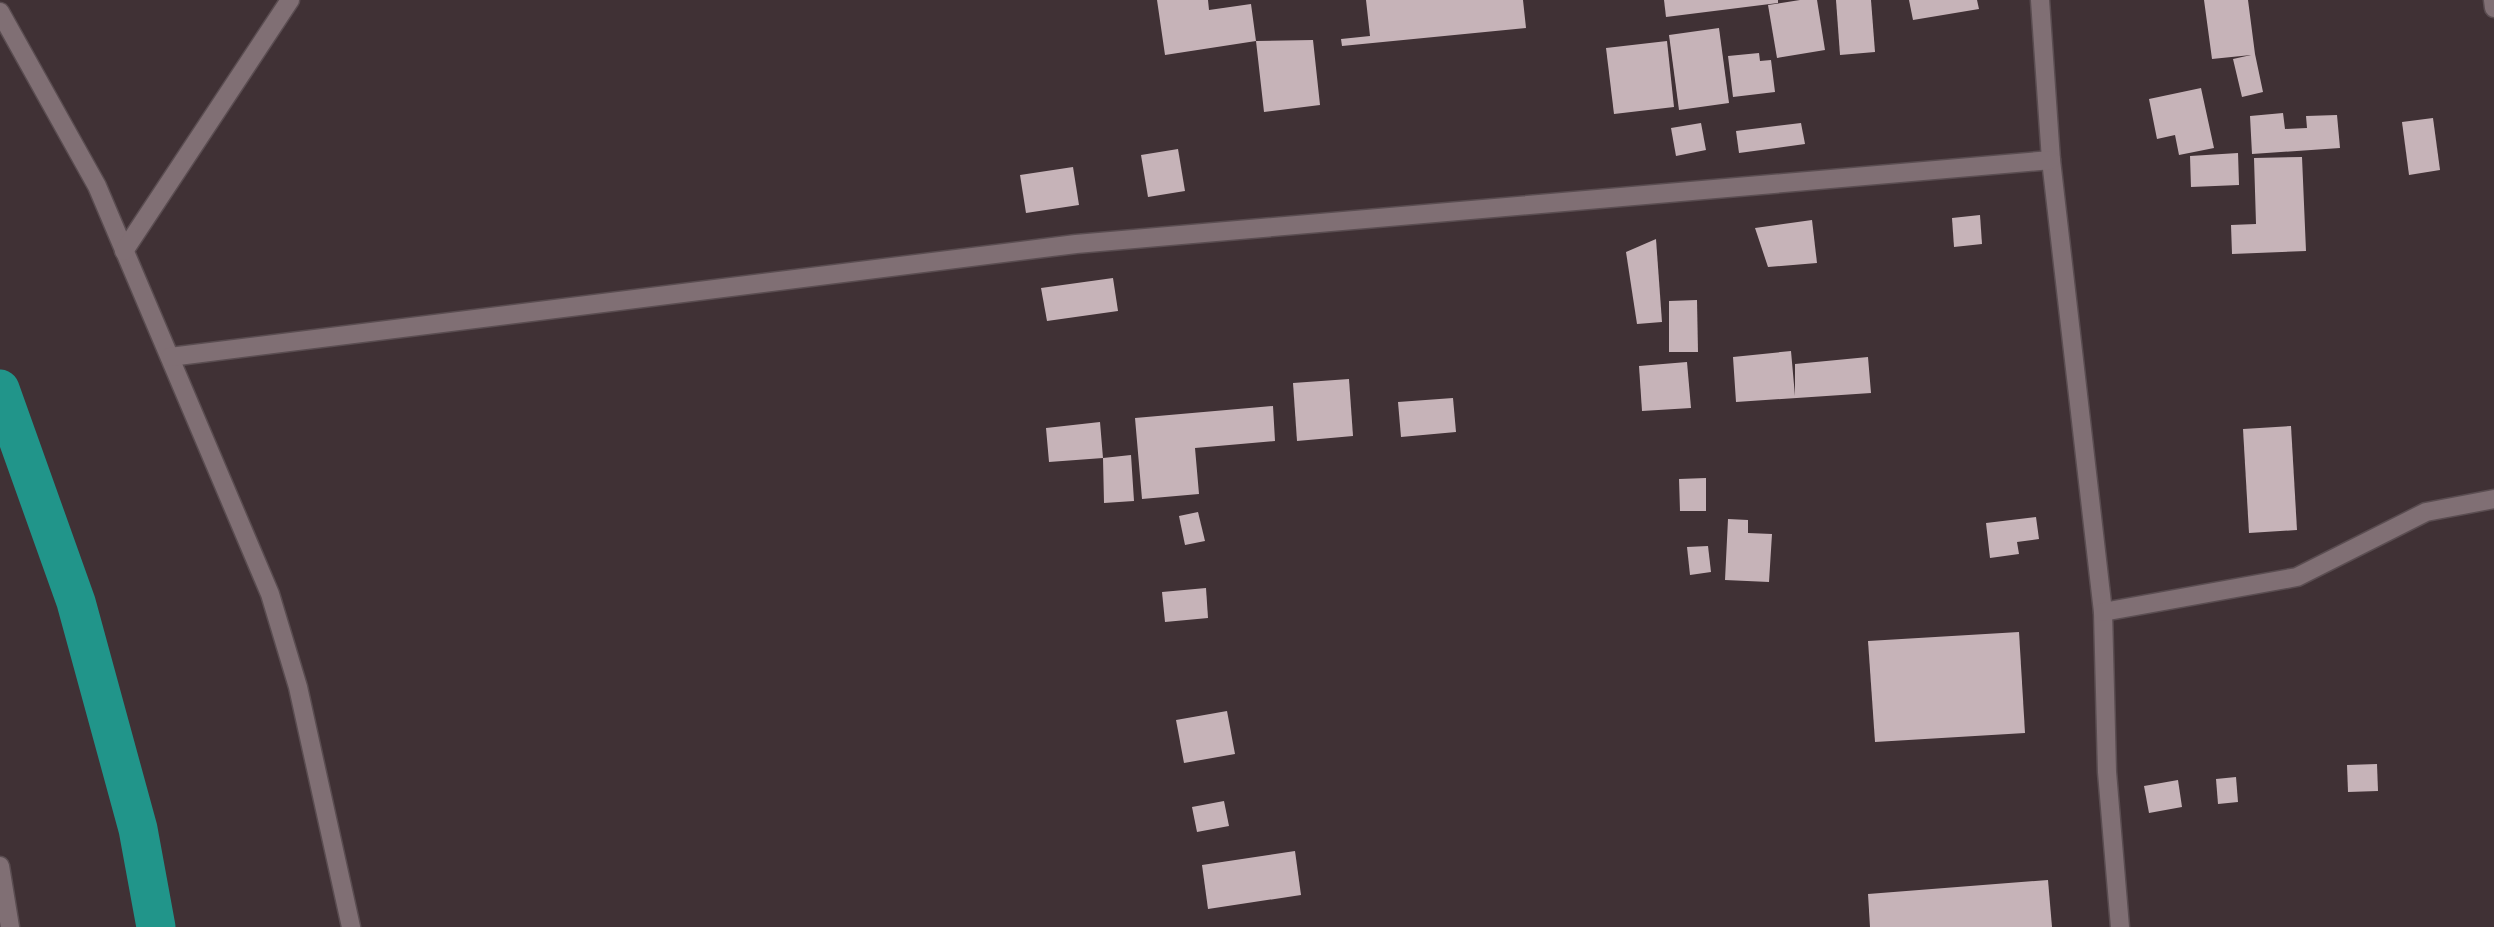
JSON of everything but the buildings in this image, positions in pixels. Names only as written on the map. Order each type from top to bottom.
[{"type":"street","points":[[124,251],[290,0]]},
{"type":"street","points":[[2040,0],[2050,160],[2103,612],[2107,772],[2121,927]]},
{"type":"street","points":[[2493,0],[2494,8]]},
{"type":"street","points":[[0,12],[97,186],[270,594],[284,634],[298,687],[351,927]]},
{"type":"street","points":[[170,357],[1076,244],[2050,160]]},
{"type":"street","points":[[2103,612],[2297,577],[2426,512],[2494,499]]},
{"type":"street","points":[[0,866],[10,927]]},
{"type":"waterway","points":[[0,389],[76,602],[138,829],[156,927]]}]
